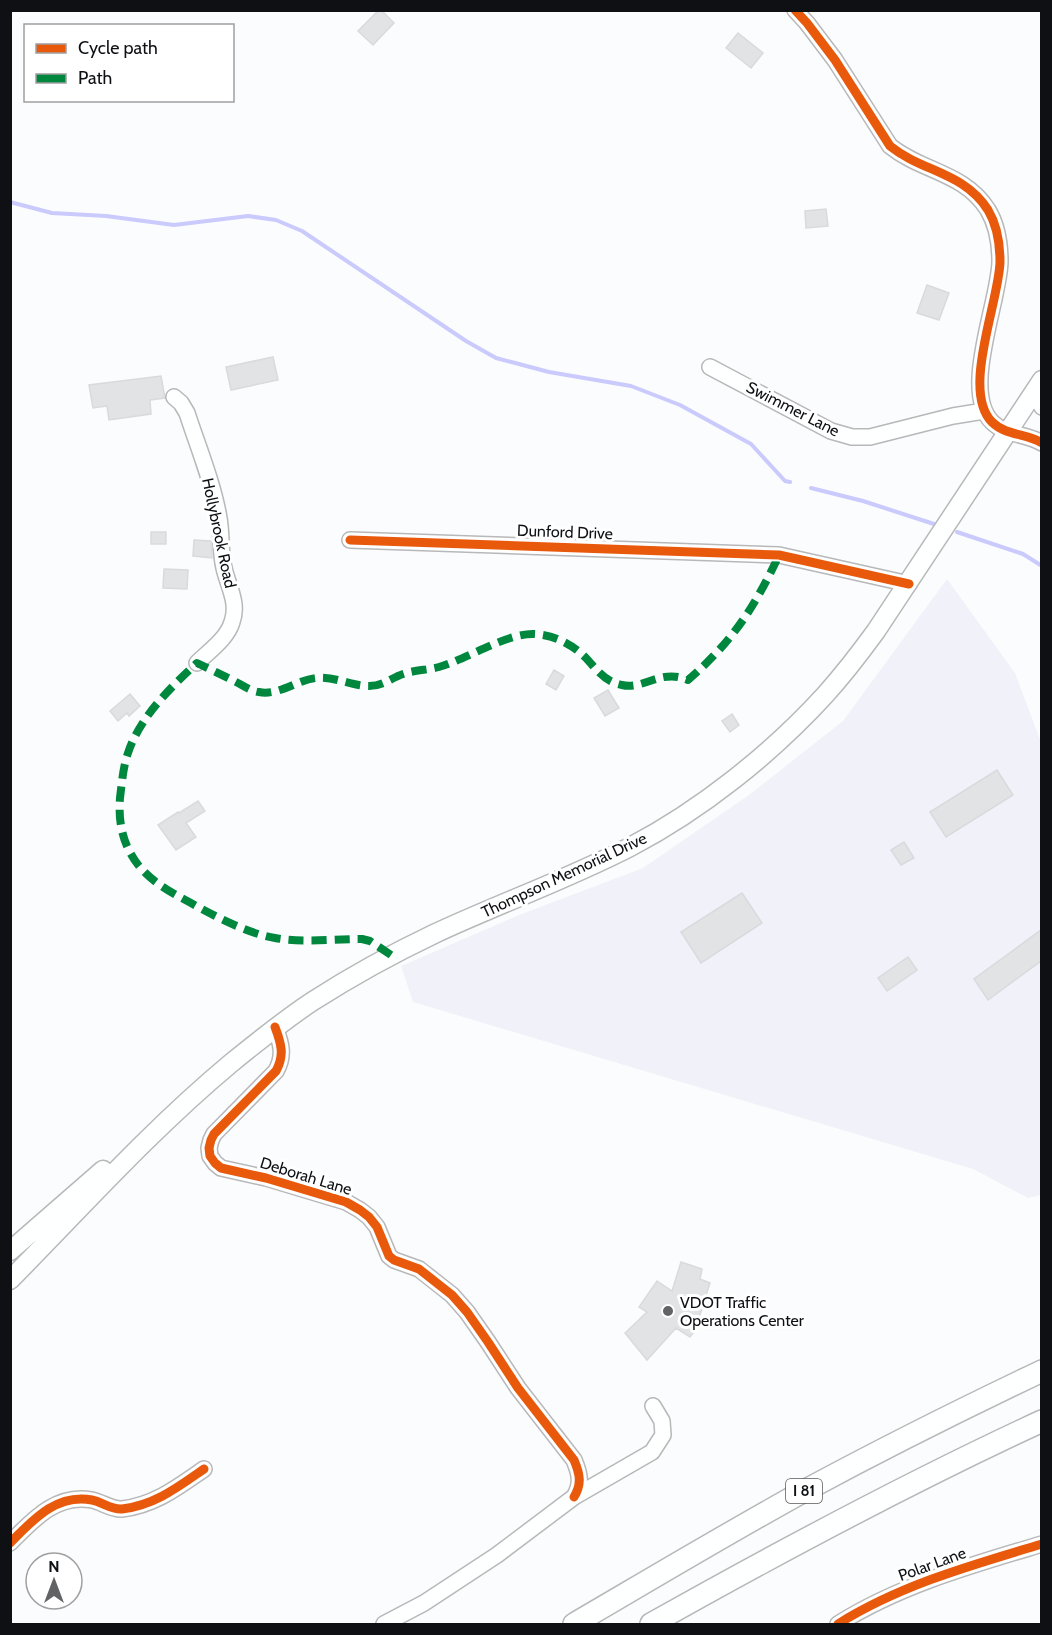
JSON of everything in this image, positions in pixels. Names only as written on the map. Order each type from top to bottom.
[{"type":"highway","name":"I 81","points":[[574,1624],[806,1491],[924,1428],[1041,1371]]},
{"type":"highway","name":"I 81","points":[[651,1624],[724,1582],[913,1483],[1041,1421]]},
{"type":"main road","name":"Thompson Memorial Drive","points":[[10,1280],[155,1131],[275,1027],[313,1001],[391,955],[631,846],[696,807],[755,761],[823,697],[863,648],[909,584],[1008,432],[1039,393]]},
{"type":"main road","name":"Thompson Memorial Drive","points":[[10,1251],[122,1153],[155,1131]]},
{"type":"street","points":[[795,10],[835,60],[890,146],[900,154],[949,176],[968,188],[988,210],[999,240],[1000,263],[982,358],[981,400],[984,411],[1000,428],[1041,443]]},
{"type":"street","name":"Swimmer Lane","points":[[710,367],[831,431],[852,436],[870,436],[984,411]]},
{"type":"street","name":"Hollybrook Road","points":[[174,397],[188,412],[216,502],[224,567],[235,610],[224,636],[197,663]]},
{"type":"street","name":"Dunford Drive","points":[[350,540],[779,555],[909,584]]},
{"type":"street","name":"Deborah Lane","points":[[275,1027],[281,1045],[280,1064],[276,1071],[214,1134],[209,1148],[214,1163],[221,1168],[266,1178],[346,1202],[369,1217],[377,1227],[389,1256],[419,1269],[453,1295],[483,1334],[518,1388],[574,1460],[579,1471],[580,1482],[574,1497]]},
{"type":"street","points":[[384,1624],[424,1603],[497,1555],[574,1497],[652,1452],[663,1435],[662,1421],[653,1406]]},
{"type":"street","points":[[10,1543],[36,1517],[63,1502],[90,1500],[115,1509],[150,1503],[163,1497],[204,1469]]},
{"type":"street","name":"Polar Lane","points":[[838,1624],[908,1588],[1041,1544]]},
{"type":"shaded area","points":[[947,579],[1015,673],[1041,742],[1041,1195],[1028,1198],[973,1169],[413,1002],[401,966],[519,915],[643,868],[749,795],[843,721]]},
{"type":"building","points":[[379,10],[394,23],[373,45],[358,31]]},
{"type":"building","points":[[738,33],[763,53],[751,68],[726,48]]},
{"type":"building","points":[[826,209],[828,226],[806,228],[805,211]]},
{"type":"building","points":[[927,285],[949,293],[939,320],[917,313]]},
{"type":"building","points":[[273,357],[278,380],[231,390],[226,367]]},
{"type":"building","points":[[161,376],[165,398],[150,400],[151,414],[109,420],[107,406],[93,408],[89,385]]},
{"type":"building","points":[[151,532],[166,532],[166,544],[151,544]]},
{"type":"building","points":[[194,540],[211,541],[212,558],[193,556]]},
{"type":"building","points":[[164,569],[188,570],[187,589],[163,588]]},
{"type":"building","points":[[554,670],[564,676],[556,690],[546,684]]},
{"type":"building","points":[[608,690],[619,708],[605,716],[594,698]]},
{"type":"building","points":[[130,694],[140,706],[129,716],[127,713],[118,721],[110,711]]},
{"type":"building","points":[[732,714],[739,725],[730,732],[722,721]]},
{"type":"building","points":[[997,770],[1013,795],[946,837],[930,812]]},
{"type":"building","points":[[198,801],[205,811],[186,823],[196,837],[176,850],[158,825]]},
{"type":"building","points":[[904,842],[914,858],[901,865],[891,850]]},
{"type":"building","points":[[742,893],[762,923],[701,963],[681,932]]},
{"type":"building","points":[[1041,930],[1041,961],[988,1000],[974,979]]},
{"type":"building","points":[[908,957],[917,970],[887,991],[878,978]]},
{"type":"building","name":"VDOT Traffic Operations Center","points":[[681,1262],[702,1269],[700,1279],[710,1283],[699,1318],[702,1321],[690,1337],[676,1328],[647,1360],[625,1333],[647,1312],[639,1307],[657,1281],[672,1291]]},
{"type":"waterway","points":[[10,202],[52,213],[106,216],[174,225],[248,216],[276,220],[302,231],[466,341],[496,358],[549,372],[631,386],[680,405],[751,444],[785,481],[790,482]]},
{"type":"waterway","points":[[811,488],[863,501],[934,524]]},
{"type":"waterway","points":[[957,532],[1023,554],[1042,566]]},
{"type":"marked path","points":[[391,955],[370,941],[362,939],[296,940],[254,933],[221,919],[170,891],[150,878],[139,866],[125,842],[121,825],[120,798],[124,769],[128,753],[140,727],[177,683],[197,663],[250,690],[266,693],[316,678],[330,678],[362,686],[374,686],[403,674],[450,663],[499,642],[534,634],[556,638],[569,645],[581,653],[602,675],[622,685],[638,685],[669,676],[688,680],[704,666],[741,623],[761,591],[779,555]]},
{"type":"cycle path","points":[[795,10],[835,60],[890,146],[915,162],[955,180],[978,197],[988,210],[994,222],[1000,262],[981,368],[980,390],[983,408],[992,422],[1003,430],[1042,443]]},
{"type":"cycle path","points":[[350,540],[779,555],[909,584]]},
{"type":"cycle path","points":[[275,1027],[281,1049],[276,1071],[214,1134],[209,1148],[210,1156],[221,1168],[266,1178],[346,1202],[369,1217],[377,1227],[389,1256],[419,1269],[452,1295],[467,1312],[518,1388],[574,1460],[579,1479],[574,1497]]},
{"type":"cycle path","points":[[10,1543],[36,1518],[56,1505],[79,1499],[92,1500],[118,1509],[134,1507],[166,1494],[204,1469]]},
{"type":"cycle path","points":[[838,1624],[911,1587],[963,1568],[1042,1544]]},
{"type":"place","name":"VDOT Traffic Operations Center","points":[[668,1311]]}]
